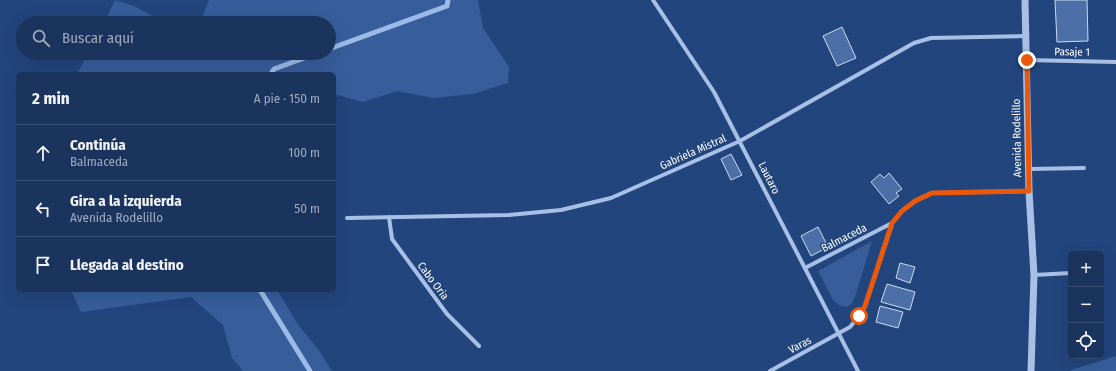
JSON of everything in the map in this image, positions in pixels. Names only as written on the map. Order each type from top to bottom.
[{"type":"street","name":"Lautaro","points":[[653,0],[704,75],[740,141],[858,371]]},
{"type":"street","name":"Avenida Rodelillo","points":[[1025,0],[1029,191],[1034,275],[1031,371]]},
{"type":"street","name":"Gabriela Mistral","points":[[347,218],[509,215],[561,210],[611,198],[740,141],[914,43],[931,38],[1026,36]]},
{"type":"street","name":"Pasaje 1","points":[[1027,60],[1116,62]]},
{"type":"street","points":[[1029,169],[1084,168]]},
{"type":"street","name":"Balmaceda","points":[[839,334],[850,327],[865,306],[892,223],[902,211],[915,201],[932,193],[1029,191]]},
{"type":"street","name":"Cabo Oria","points":[[390,217],[392,240],[447,314],[479,346]]},
{"type":"street","name":"Balmaceda","points":[[805,268],[892,223]]},
{"type":"street","points":[[1034,275],[1068,273]]},
{"type":"street","name":"Varas","points":[[770,371],[839,334]]},
{"type":"shaded area","points":[[115,0],[136,7],[152,16],[107,16]]},
{"type":"shaded area","points":[[209,0],[478,0],[483,28],[509,67],[508,83],[473,94],[433,98],[397,91],[363,102],[336,95],[336,72],[78,72],[84,60],[336,60],[336,16],[203,16]]},
{"type":"shaded area","points":[[872,241],[852,303],[847,307],[839,305],[833,300],[818,271]]},
{"type":"shaded area","points":[[72,292],[278,292],[299,326],[318,349],[332,371],[243,371],[232,358],[223,325],[191,297],[81,312]]},
{"type":"shaded area","points":[[1116,356],[1116,371],[1071,371],[1071,370]]},
{"type":"building","points":[[1055,0],[1087,0],[1088,41],[1057,42]]},
{"type":"building","points":[[842,27],[856,58],[837,66],[823,36]]},
{"type":"building","points":[[731,154],[742,175],[731,180],[721,159]]},
{"type":"building","points":[[889,173],[902,189],[896,193],[899,196],[889,204],[871,182],[880,174],[884,178]]},
{"type":"building","points":[[818,227],[828,247],[811,256],[801,236]]},
{"type":"building","points":[[900,263],[915,267],[910,283],[896,278]]},
{"type":"building","points":[[887,284],[915,292],[910,310],[881,302]]},
{"type":"building","points":[[880,306],[903,312],[898,328],[876,322]]},
{"type":"waterway","points":[[336,46],[447,6],[448,0]]},
{"type":"waterway","points":[[272,72],[274,69],[299,60]]},
{"type":"waterway","points":[[261,292],[310,371]]},
{"type":"route","points":[[859,316],[865,306],[892,223],[902,211],[915,201],[932,193],[1029,191],[1027,60]]}]
